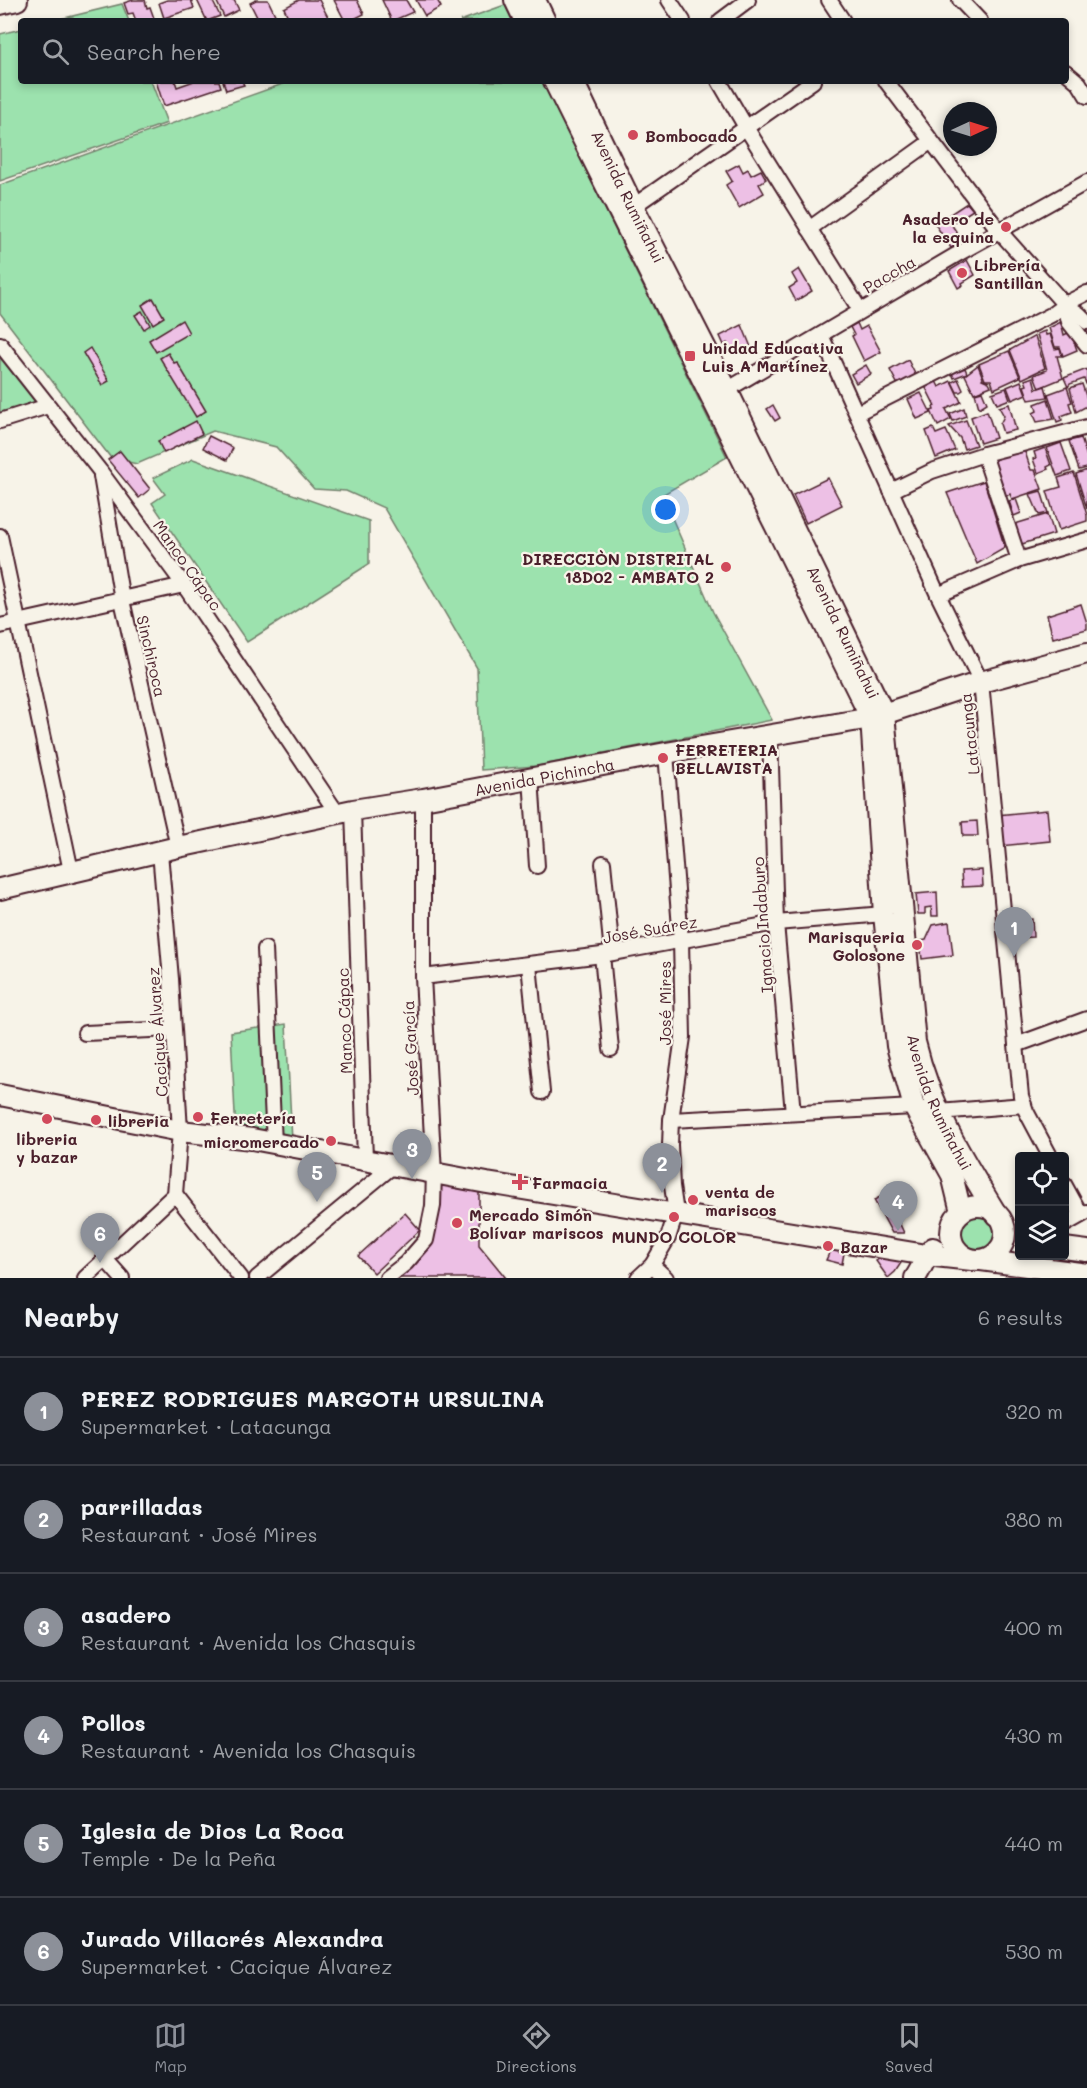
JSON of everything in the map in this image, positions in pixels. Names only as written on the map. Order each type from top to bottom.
[{"type":"main road","points":[[0,4],[17,0]]},
{"type":"main road","points":[[514,0],[523,18]]},
{"type":"main road","points":[[534,0],[543,18]]},
{"type":"main road","name":"Avenida Rumiñahui","points":[[556,84],[627,211],[877,716],[915,1042],[922,1070],[950,1137],[1007,1228]]},
{"type":"main road","name":"Avenida Rumiñahui","points":[[574,84],[627,211]]},
{"type":"main road","name":"Avenida Pichincha","points":[[0,889],[71,871],[345,812],[877,716],[981,682],[1087,653]]},
{"type":"main road","name":"Avenida Rumiñahui","points":[[877,716],[884,914],[897,1046],[914,1107],[952,1175],[956,1220]]},
{"type":"main road","points":[[0,1095],[180,1131],[252,1139],[487,1184],[926,1255],[976,1260],[1025,1272],[1087,1274]]},
{"type":"main road","points":[[915,1278],[921,1270],[926,1255],[956,1220],[968,1208],[983,1207],[1007,1228],[996,1253],[976,1260],[958,1252],[953,1244],[956,1220]]},
{"type":"main road","points":[[1069,1249],[1087,1251]]},
{"type":"street","points":[[669,0],[681,18]]},
{"type":"street","points":[[724,18],[748,0]]},
{"type":"street","points":[[829,0],[841,18]]},
{"type":"street","points":[[960,0],[977,18]]},
{"type":"street","points":[[1069,75],[1079,83],[1087,96]]},
{"type":"street","points":[[721,84],[860,310]]},
{"type":"street","points":[[627,211],[809,84]]},
{"type":"street","points":[[888,84],[1000,232],[1065,305],[1087,322]]},
{"type":"street","points":[[809,229],[930,142]]},
{"type":"street","name":"Paccha","points":[[719,395],[860,310],[1087,182]]},
{"type":"street","points":[[857,413],[1051,315],[1087,293]]},
{"type":"street","points":[[1065,305],[1069,322],[1087,345]]},
{"type":"street","name":"Latacunga","points":[[821,335],[938,595],[981,682],[1021,1096],[1048,1152]]},
{"type":"street","name":"Manco Cápac","points":[[0,344],[100,471],[345,812],[365,1159]]},
{"type":"street","points":[[0,421],[48,406]]},
{"type":"street","points":[[891,491],[932,471],[984,454],[1087,427]]},
{"type":"street","points":[[984,454],[1019,560]]},
{"type":"street","name":"Sinchiroca","points":[[100,471],[169,850]]},
{"type":"street","points":[[0,536],[71,871]]},
{"type":"street","points":[[938,595],[1019,560],[1087,540]]},
{"type":"street","points":[[0,626],[183,585]]},
{"type":"street","name":"Ignacio Indaburo","points":[[770,735],[776,923],[794,1113]]},
{"type":"street","name":"José Mires","points":[[638,1278],[652,1265],[668,1238],[676,1213],[670,1163],[671,1120],[683,1037],[681,940],[666,753]]},
{"type":"street","points":[[531,778],[537,866]]},
{"type":"street","name":"José García","points":[[387,1278],[406,1263],[426,1240],[431,1224],[434,1173],[423,977],[423,799]]},
{"type":"street","name":"Cacique Álvarez","points":[[169,850],[171,979],[180,1131],[175,1194]]},
{"type":"street","points":[[603,863],[611,1049]]},
{"type":"street","name":"José Suárez","points":[[423,977],[607,954],[776,923],[884,914]]},
{"type":"street","points":[[265,949],[274,1144]]},
{"type":"street","points":[[529,965],[542,1092]]},
{"type":"street","points":[[1016,1045],[1087,1019]]},
{"type":"street","points":[[85,1033],[173,1029]]},
{"type":"street","points":[[671,1120],[914,1107],[939,1112],[1024,1105]]},
{"type":"street","points":[[257,1278],[394,1165]]},
{"type":"street","points":[[1069,1191],[1084,1214],[1069,1223]]},
{"type":"street","points":[[85,1278],[175,1194],[240,1278]]},
{"type":"street","points":[[106,1260],[122,1278]]},
{"type":"street","points":[[652,1265],[666,1278]]},
{"type":"green space","points":[[122,4],[128,18],[64,18]]},
{"type":"green space","points":[[505,5],[512,18],[468,18]]},
{"type":"green space","points":[[18,30],[18,84],[152,84],[167,123],[0,181],[0,34]]},
{"type":"green space","points":[[283,84],[543,84],[727,457],[662,495],[713,612],[772,720],[537,766],[481,770],[477,668],[384,508],[346,491],[314,489],[276,447],[213,431],[137,464],[111,458],[0,313],[0,185]]},
{"type":"green space","points":[[0,348],[43,404],[0,417]]},
{"type":"green space","points":[[193,459],[369,521],[369,564],[247,642],[152,503],[165,494],[153,478]]},
{"type":"green space","points":[[286,1024],[292,1141],[236,1135],[231,1032]]},
{"type":"green space","points":[[972,1210],[989,1213],[999,1223],[1000,1237],[992,1252],[966,1252],[958,1246],[957,1225],[959,1220]]},
{"type":"building","points":[[145,0],[154,18],[135,18],[133,13],[128,14],[124,3]]},
{"type":"building","points":[[167,0],[191,0],[194,8],[164,18],[159,3]]},
{"type":"building","points":[[197,0],[212,0],[220,16],[206,18]]},
{"type":"building","points":[[216,0],[234,0],[239,10],[224,17]]},
{"type":"building","points":[[256,0],[268,0],[277,18],[258,18],[250,3]]},
{"type":"building","points":[[299,0],[319,0],[328,18],[289,18],[284,8]]},
{"type":"building","points":[[334,0],[357,0],[364,14],[356,18],[343,18]]},
{"type":"building","points":[[382,0],[406,0],[413,12],[399,18],[391,18]]},
{"type":"building","points":[[416,0],[437,0],[441,7],[425,16]]},
{"type":"building","points":[[157,84],[176,84],[177,87],[186,84],[220,84],[221,87],[164,106]]},
{"type":"building","points":[[224,84],[244,85],[226,90]]},
{"type":"building","points":[[739,164],[743,172],[748,169],[751,175],[761,170],[766,179],[759,184],[764,193],[739,208],[726,185],[732,181],[726,171]]},
{"type":"building","points":[[967,203],[973,210],[951,224],[962,240],[951,248],[935,224]]},
{"type":"building","name":"Librería Santillan","points":[[967,260],[975,275],[958,288],[949,271]]},
{"type":"building","points":[[799,269],[812,291],[796,301],[789,288],[797,283],[792,274]]},
{"type":"building","points":[[153,298],[164,317],[153,324],[142,305]]},
{"type":"building","points":[[142,311],[150,325],[144,329],[135,315]]},
{"type":"building","points":[[182,320],[189,333],[156,352],[149,340]]},
{"type":"building","points":[[1061,322],[1064,335],[1068,333],[1077,350],[1063,356],[1060,347],[1055,347],[1049,328]]},
{"type":"building","points":[[857,323],[860,330],[867,326],[881,352],[864,361],[850,327]]},
{"type":"building","points":[[742,325],[751,347],[736,354],[732,353],[727,343],[724,345],[720,336]]},
{"type":"building","points":[[1045,331],[1046,335],[1050,334],[1055,349],[1060,348],[1062,356],[1057,356],[1063,378],[1039,388],[1034,375],[1047,370],[1037,334]]},
{"type":"building","points":[[1035,336],[1045,368],[1022,379],[1010,350]]},
{"type":"building","points":[[90,348],[109,381],[102,385],[83,353]]},
{"type":"building","points":[[1009,351],[1020,377],[994,389],[991,380],[985,380],[979,364]]},
{"type":"building","points":[[168,353],[174,363],[177,362],[206,411],[196,417],[160,358]]},
{"type":"building","points":[[908,360],[916,376],[898,385],[890,370]]},
{"type":"building","points":[[866,365],[871,374],[856,383],[851,374]]},
{"type":"building","points":[[978,365],[982,379],[989,382],[991,386],[974,393],[965,375]]},
{"type":"building","points":[[965,368],[967,373],[954,378],[952,373]]},
{"type":"building","points":[[1087,369],[1087,386],[1084,379],[1068,387],[1064,378]]},
{"type":"building","points":[[1033,377],[1036,389],[1045,386],[1048,397],[1029,400],[1024,386],[1027,385],[1025,380]]},
{"type":"building","points":[[958,379],[963,390],[960,392],[957,392],[952,382]]},
{"type":"building","points":[[936,381],[939,387],[951,381],[961,402],[946,409],[951,419],[938,426],[931,411],[935,406],[925,386]]},
{"type":"building","points":[[1021,381],[1026,394],[1012,400],[1007,387]]},
{"type":"building","points":[[1082,384],[1087,406],[1076,412],[1070,388]]},
{"type":"building","points":[[1067,387],[1072,402],[1069,403],[1072,412],[1061,416],[1062,420],[1057,422],[1048,394]]},
{"type":"building","points":[[1006,388],[1010,399],[997,404],[992,393]]},
{"type":"building","points":[[982,391],[987,403],[979,408],[975,393]]},
{"type":"building","points":[[921,393],[931,413],[917,419],[908,399]]},
{"type":"building","points":[[1048,399],[1054,419],[1037,422],[1033,413],[1037,411],[1035,404]]},
{"type":"building","points":[[1009,404],[1016,430],[1003,433],[1000,424],[1004,416],[999,407]]},
{"type":"building","points":[[773,405],[780,418],[775,421],[767,409]]},
{"type":"building","points":[[964,408],[966,416],[953,421],[950,414]]},
{"type":"building","points":[[987,411],[996,438],[980,443],[971,417]]},
{"type":"building","points":[[966,420],[976,445],[964,449],[960,438],[949,426]]},
{"type":"building","points":[[196,421],[202,434],[164,453],[158,441]]},
{"type":"building","points":[[933,428],[936,434],[946,430],[955,450],[936,458],[926,431]]},
{"type":"building","points":[[209,436],[233,448],[227,460],[203,448]]},
{"type":"building","points":[[1081,438],[1087,457],[1087,468],[1079,470],[1069,441]]},
{"type":"building","points":[[1061,443],[1071,471],[1057,476],[1047,448]]},
{"type":"building","points":[[1045,448],[1051,465],[1047,467],[1048,469],[1038,473],[1033,459],[1036,458],[1034,452]]},
{"type":"building","points":[[1024,449],[1031,470],[1035,470],[1042,489],[1012,499],[1010,494],[1006,496],[993,459]]},
{"type":"building","points":[[120,451],[150,489],[139,498],[108,460]]},
{"type":"building","points":[[1087,470],[1087,509],[1076,474]]},
{"type":"building","points":[[1074,473],[1087,521],[1059,530],[1047,491],[1061,487],[1058,478]]},
{"type":"building","points":[[828,478],[842,505],[806,523],[793,495]]},
{"type":"building","points":[[984,481],[1005,548],[977,564],[947,493]]},
{"type":"building","points":[[1041,491],[1048,513],[1039,515],[1030,494]]},
{"type":"building","points":[[1016,499],[1021,513],[1014,516],[1009,501]]},
{"type":"building","points":[[1048,514],[1054,534],[1022,544],[1015,524]]},
{"type":"building","points":[[1081,604],[1087,629],[1053,638],[1047,615]]},
{"type":"building","points":[[1047,810],[1050,841],[1000,846],[997,815]]},
{"type":"building","points":[[977,821],[978,836],[963,836],[962,822]]},
{"type":"building","points":[[982,870],[983,886],[962,887],[961,871]]},
{"type":"building","points":[[937,892],[938,916],[932,916],[931,907],[925,908],[925,914],[918,914],[916,894]]},
{"type":"building","points":[[1032,919],[1033,937],[1014,938],[1013,921]]},
{"type":"building","points":[[949,922],[953,955],[922,959],[920,941],[926,940],[933,925]]},
{"type":"building","name":"Mercado Simón Bolívar mariscos","points":[[439,1184],[479,1191],[479,1245],[506,1278],[396,1278],[410,1267]]},
{"type":"building","points":[[886,1194],[904,1233],[892,1233],[874,1200]]},
{"type":"building","points":[[405,1213],[420,1230],[374,1273],[358,1256]]},
{"type":"building","points":[[833,1245],[845,1248],[842,1264],[826,1260]]},
{"type":"building","points":[[885,1255],[898,1258],[901,1263],[888,1278],[876,1261]]},
{"type":"place","name":"Bombocado","points":[[633,135]]},
{"type":"place","name":"Asadero de la esquina","points":[[1006,227]]},
{"type":"place","name":"Librería Santillan","points":[[962,273]]},
{"type":"place","name":"Unidad Educativa Luis A Martínez","points":[[690,356]]},
{"type":"place","name":"DIRECCIÒN DISTRITAL 18D02 - AMBATO 2","points":[[726,567]]},
{"type":"place","name":"FERRETERIA BELLAVISTA","points":[[663,758]]},
{"type":"place","name":"Marisqueria Golosone","points":[[917,945]]},
{"type":"place","name":"PEREZ RODRIGUES MARGOTH URSULINA","points":[[1014,957]]},
{"type":"place","name":"Ferretería","points":[[198,1117]]},
{"type":"place","name":"libreria y bazar","points":[[47,1119]]},
{"type":"place","name":"libreria","points":[[96,1120]]},
{"type":"place","name":"micromercado","points":[[331,1141]]},
{"type":"place","name":"asadero","points":[[412,1179]]},
{"type":"place","name":"Farmacia","points":[[520,1182]]},
{"type":"place","name":"parrilladas","points":[[662,1193]]},
{"type":"place","name":"venta de mariscos","points":[[693,1200]]},
{"type":"place","name":"Iglesia de Dios La Roca","points":[[317,1202]]},
{"type":"place","name":"MUNDO COLOR","points":[[674,1217]]},
{"type":"place","name":"Mercado Simón Bolívar mariscos","points":[[457,1223]]},
{"type":"place","name":"Pollos","points":[[898,1231]]},
{"type":"place","name":"Bazar","points":[[828,1246]]},
{"type":"place","name":"Jurado Villacrés Alexandra","points":[[100,1263]]}]
